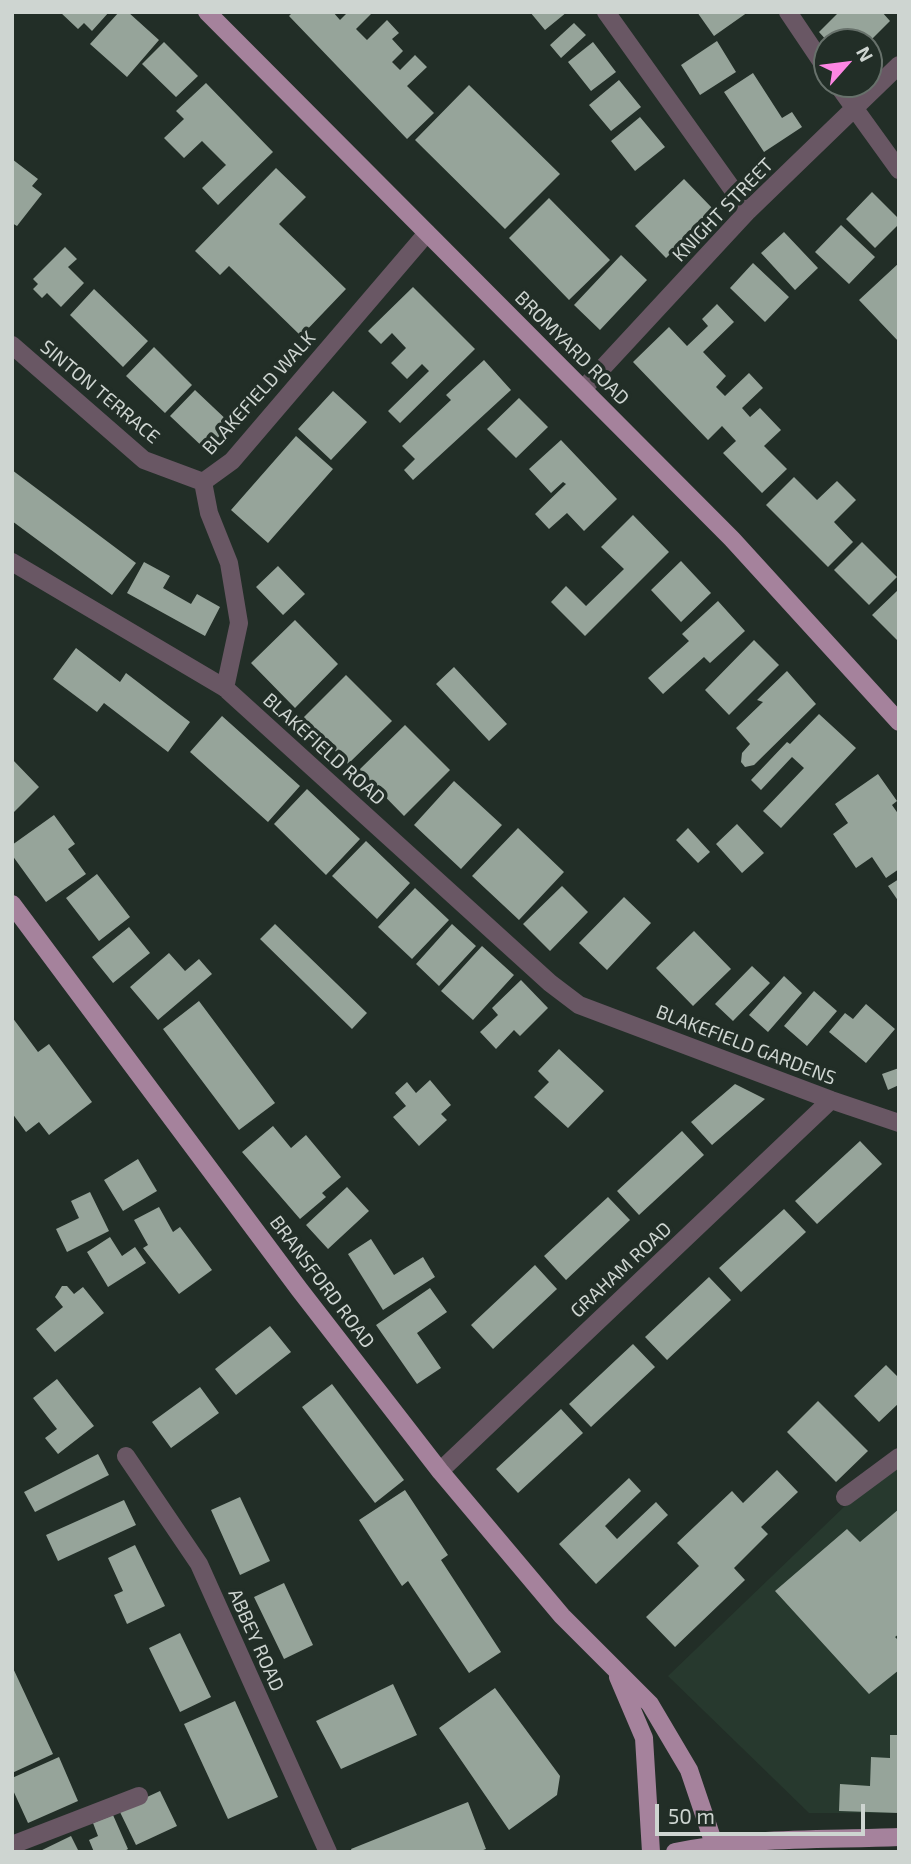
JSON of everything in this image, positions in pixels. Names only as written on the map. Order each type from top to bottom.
[{"type":"main road","name":"BROMYARD ROAD","points":[[207,12],[732,539],[899,722]]},
{"type":"main road","name":"BRANSFORD ROAD","points":[[12,904],[299,1289],[440,1471],[562,1616],[650,1704],[689,1770],[714,1844]]},
{"type":"main road","name":"BRANSFORD ROAD","points":[[615,1670],[644,1738],[651,1852]]},
{"type":"main road","points":[[675,1852],[714,1844],[749,1841],[899,1837]]},
{"type":"street","points":[[606,12],[748,211]]},
{"type":"street","points":[[788,12],[813,49]]},
{"type":"street","name":"KNIGHT STREET","points":[[583,389],[748,211],[899,65]]},
{"type":"street","points":[[847,98],[899,170]]},
{"type":"street","name":"BLAKEFIELD WALK","points":[[225,688],[239,623],[229,564],[209,513],[203,482],[232,461],[427,233]]},
{"type":"street","name":"SINTON TERRACE","points":[[12,345],[144,460],[203,482]]},
{"type":"street","name":"BLAKEFIELD ROAD","points":[[12,562],[225,688],[551,983],[579,1005]]},
{"type":"street","name":"BLAKEFIELD GARDENS","points":[[579,1005],[899,1123]]},
{"type":"street","name":"GRAHAM ROAD","points":[[440,1471],[831,1100]]},
{"type":"street","name":"ABBEY ROAD","points":[[126,1456],[199,1564],[328,1852]]},
{"type":"street","points":[[845,1497],[899,1457]]},
{"type":"street","points":[[12,1845],[139,1796]]},
{"type":"shaded area","points":[[899,1468],[899,1813],[809,1813],[668,1676],[845,1506]]},
{"type":"building","points":[[60,12],[109,12],[92,31],[84,23],[78,29]]},
{"type":"building","points":[[119,12],[128,12],[159,40],[127,77],[90,44]]},
{"type":"building","points":[[293,12],[333,12],[340,20],[348,12],[373,12],[356,29],[367,40],[387,20],[399,33],[392,39],[403,51],[392,62],[400,70],[415,55],[427,67],[407,86],[434,113],[407,139],[289,16]]},
{"type":"building","points":[[530,12],[567,12],[545,30]]},
{"type":"building","points":[[697,12],[748,12],[714,36]]},
{"type":"building","points":[[839,12],[882,12],[890,21],[883,28],[823,28]]},
{"type":"building","points":[[574,23],[586,35],[561,58],[550,45]]},
{"type":"building","points":[[717,41],[736,72],[700,95],[681,65]]},
{"type":"building","points":[[164,42],[198,76],[176,97],[142,64]]},
{"type":"building","points":[[593,42],[616,72],[591,91],[568,62]]},
{"type":"building","points":[[753,73],[782,118],[792,112],[802,127],[764,152],[724,92]]},
{"type":"building","points":[[619,80],[641,107],[611,131],[589,105]]},
{"type":"building","points":[[206,83],[273,152],[218,205],[202,188],[226,165],[202,141],[184,158],[164,138],[184,119],[176,111]]},
{"type":"building","points":[[469,85],[560,174],[505,229],[415,140]]},
{"type":"building","points":[[640,117],[665,147],[635,171],[611,141]]},
{"type":"building","points":[[12,159],[38,179],[32,186],[42,194],[17,226],[12,223]]},
{"type":"building","points":[[276,168],[306,197],[279,224],[346,289],[301,336],[229,266],[220,275],[195,251]]},
{"type":"building","points":[[684,179],[715,211],[666,258],[635,226]]},
{"type":"building","points":[[872,192],[899,219],[899,224],[875,248],[846,219]]},
{"type":"building","points":[[549,198],[610,260],[569,300],[509,238]]},
{"type":"building","points":[[841,225],[875,257],[849,284],[815,252]]},
{"type":"building","points":[[784,232],[818,268],[795,290],[761,253]]},
{"type":"building","points":[[65,247],[77,259],[68,267],[84,283],[61,307],[47,293],[42,298],[33,289],[38,284],[33,279]]},
{"type":"building","points":[[621,255],[647,280],[600,330],[574,305]]},
{"type":"building","points":[[753,263],[789,297],[765,322],[730,288]]},
{"type":"building","points":[[899,263],[899,342],[859,300]]},
{"type":"building","points":[[413,287],[475,349],[400,423],[388,411],[429,371],[422,364],[407,379],[391,363],[406,348],[392,333],[381,344],[368,331]]},
{"type":"building","points":[[94,289],[148,341],[123,367],[70,315]]},
{"type":"building","points":[[717,304],[734,322],[703,352],[726,376],[716,387],[725,396],[749,373],[763,388],[742,408],[750,417],[760,408],[781,430],[764,446],[787,469],[762,493],[723,453],[736,441],[722,426],[708,440],[633,362],[669,327],[687,346],[708,326],[702,319]]},
{"type":"building","points":[[154,347],[192,385],[165,413],[126,376]]},
{"type":"building","points":[[484,360],[511,390],[413,480],[404,470],[415,459],[402,446],[451,400],[446,395]]},
{"type":"building","points":[[195,390],[231,424],[206,450],[170,416]]},
{"type":"building","points":[[333,391],[367,422],[331,460],[298,429]]},
{"type":"building","points":[[519,398],[548,427],[516,458],[487,429]]},
{"type":"building","points":[[296,436],[333,469],[268,543],[231,510]]},
{"type":"building","points":[[561,440],[617,499],[584,531],[567,513],[549,529],[535,514],[566,484],[563,482],[551,493],[529,469]]},
{"type":"building","points":[[12,470],[136,563],[112,595],[12,521]]},
{"type":"building","points":[[794,477],[817,500],[837,481],[856,500],[834,522],[853,542],[828,567],[766,505]]},
{"type":"building","points":[[633,515],[669,552],[585,636],[551,602],[566,586],[586,606],[624,569],[601,547]]},
{"type":"building","points":[[862,542],[897,577],[869,605],[834,570]]},
{"type":"building","points":[[681,561],[711,593],[681,622],[651,590]]},
{"type":"building","points":[[144,562],[170,576],[163,588],[191,604],[197,594],[220,607],[205,636],[127,593]]},
{"type":"building","points":[[278,566],[305,594],[283,615],[256,587]]},
{"type":"building","points":[[897,591],[899,593],[899,642],[872,615]]},
{"type":"building","points":[[718,601],[745,631],[710,663],[704,657],[663,694],[648,678],[689,641],[682,634]]},
{"type":"building","points":[[295,620],[338,664],[295,708],[251,663]]},
{"type":"building","points":[[754,640],[779,665],[729,715],[705,690]]},
{"type":"building","points":[[76,648],[120,682],[126,673],[190,722],[168,752],[104,703],[97,712],[53,679]]},
{"type":"building","points":[[454,667],[507,724],[489,741],[436,684]]},
{"type":"building","points":[[787,671],[816,704],[754,765],[745,767],[741,762],[742,753],[750,744],[736,728],[763,702],[757,700]]},
{"type":"building","points":[[346,675],[392,721],[348,764],[303,718]]},
{"type":"building","points":[[819,714],[856,748],[781,828],[763,811],[804,768],[792,757],[761,790],[751,780],[787,742],[790,744]]},
{"type":"building","points":[[222,716],[300,786],[268,822],[190,752]]},
{"type":"building","points":[[405,725],[450,770],[404,816],[359,770]]},
{"type":"building","points":[[12,759],[39,787],[12,814]]},
{"type":"building","points":[[878,774],[897,801],[892,805],[899,815],[899,869],[886,878],[872,857],[856,868],[833,834],[848,823],[835,804]]},
{"type":"building","points":[[454,781],[502,825],[461,869],[414,825]]},
{"type":"building","points":[[307,789],[360,839],[326,875],[274,824]]},
{"type":"building","points":[[54,815],[75,844],[68,849],[86,874],[46,902],[12,855],[12,845]]},
{"type":"building","points":[[737,824],[764,853],[742,873],[716,844]]},
{"type":"building","points":[[518,828],[564,872],[519,920],[472,876]]},
{"type":"building","points":[[688,828],[710,852],[698,863],[676,840]]},
{"type":"building","points":[[366,841],[410,883],[377,919],[332,876]]},
{"type":"building","points":[[97,874],[130,917],[99,941],[66,898]]},
{"type":"building","points":[[899,879],[899,902],[888,886]]},
{"type":"building","points":[[562,886],[588,912],[550,951],[523,924]]},
{"type":"building","points":[[415,888],[449,920],[412,959],[378,927]]},
{"type":"building","points":[[624,897],[651,923],[607,970],[579,943]]},
{"type":"building","points":[[275,924],[367,1013],[352,1029],[260,939]]},
{"type":"building","points":[[452,924],[476,946],[439,986],[416,964]]},
{"type":"building","points":[[129,927],[150,953],[113,983],[92,957]]},
{"type":"building","points":[[694,931],[731,969],[693,1006],[656,968]]},
{"type":"building","points":[[482,946],[514,975],[473,1020],[441,991]]},
{"type":"building","points":[[169,953],[185,971],[199,959],[212,974],[158,1020],[130,987]]},
{"type":"building","points":[[752,966],[770,983],[733,1021],[715,1004]]},
{"type":"building","points":[[784,976],[802,993],[768,1032],[749,1015]]},
{"type":"building","points":[[521,980],[548,1008],[520,1036],[514,1030],[496,1049],[480,1032],[498,1015],[492,1008]]},
{"type":"building","points":[[814,991],[837,1011],[807,1046],[784,1026]]},
{"type":"building","points":[[199,1001],[275,1103],[239,1130],[163,1029]]},
{"type":"building","points":[[866,1004],[895,1029],[866,1063],[829,1032],[845,1013],[853,1019]]},
{"type":"building","points":[[12,1017],[38,1052],[49,1044],[92,1102],[49,1135],[39,1122],[26,1132],[12,1113]]},
{"type":"building","points":[[559,1049],[604,1091],[568,1128],[534,1097],[549,1082],[538,1071]]},
{"type":"building","points":[[899,1068],[899,1085],[888,1090],[882,1074]]},
{"type":"building","points":[[430,1080],[451,1105],[441,1114],[447,1120],[419,1146],[393,1117],[406,1106],[395,1093],[407,1082],[416,1093]]},
{"type":"building","points":[[735,1084],[765,1099],[712,1145],[691,1122]]},
{"type":"building","points":[[273,1126],[291,1148],[306,1135],[341,1177],[322,1193],[326,1197],[300,1219],[242,1152]]},
{"type":"building","points":[[682,1131],[704,1155],[639,1215],[617,1191]]},
{"type":"building","points":[[860,1141],[882,1164],[817,1224],[795,1201]]},
{"type":"building","points":[[138,1159],[157,1191],[123,1211],[104,1180]]},
{"type":"building","points":[[347,1187],[369,1211],[328,1249],[306,1225]]},
{"type":"building","points":[[90,1192],[109,1231],[67,1252],[56,1229],[79,1218],[71,1201]]},
{"type":"building","points":[[608,1197],[630,1220],[566,1280],[544,1256]]},
{"type":"building","points":[[159,1207],[173,1232],[180,1227],[212,1270],[179,1294],[143,1248],[148,1245],[134,1220]]},
{"type":"building","points":[[784,1209],[806,1232],[741,1292],[719,1268]]},
{"type":"building","points":[[110,1237],[122,1256],[135,1247],[146,1263],[108,1287],[87,1252]]},
{"type":"building","points":[[371,1239],[394,1275],[423,1257],[435,1277],[383,1310],[348,1254]]},
{"type":"building","points":[[535,1265],[557,1289],[493,1349],[471,1325]]},
{"type":"building","points":[[709,1277],[731,1300],[667,1360],[645,1337]]},
{"type":"building","points":[[62,1286],[67,1286],[74,1294],[83,1287],[104,1313],[55,1352],[36,1329],[63,1307],[55,1297]]},
{"type":"building","points":[[430,1288],[447,1312],[417,1333],[441,1368],[417,1384],[376,1325]]},
{"type":"building","points":[[270,1326],[291,1352],[236,1395],[215,1369]]},
{"type":"building","points":[[633,1344],[655,1367],[591,1427],[569,1404]]},
{"type":"building","points":[[886,1365],[899,1378],[899,1403],[879,1422],[854,1396]]},
{"type":"building","points":[[57,1379],[94,1426],[58,1454],[45,1438],[57,1429],[33,1398]]},
{"type":"building","points":[[332,1384],[404,1480],[375,1503],[302,1407]]},
{"type":"building","points":[[200,1387],[219,1413],[171,1448],[152,1422]]},
{"type":"building","points":[[818,1401],[868,1451],[836,1482],[787,1432]]},
{"type":"building","points":[[561,1409],[583,1433],[518,1493],[496,1469]]},
{"type":"building","points":[[98,1454],[109,1475],[35,1512],[24,1492]]},
{"type":"building","points":[[777,1470],[798,1492],[761,1527],[768,1534],[734,1568],[745,1580],[675,1647],[646,1617],[699,1566],[677,1543],[732,1491],[743,1503]]},
{"type":"building","points":[[629,1478],[641,1491],[605,1526],[617,1539],[656,1502],[668,1515],[596,1584],[559,1544]]},
{"type":"building","points":[[405,1490],[448,1555],[441,1560],[501,1652],[469,1673],[408,1581],[402,1586],[359,1520]]},
{"type":"building","points":[[240,1497],[270,1561],[240,1575],[211,1510]]},
{"type":"building","points":[[124,1500],[136,1525],[58,1561],[46,1535]]},
{"type":"building","points":[[899,1509],[899,1634],[895,1637],[899,1641],[899,1670],[869,1694],[775,1591],[847,1529],[860,1542]]},
{"type":"building","points":[[135,1545],[165,1606],[127,1624],[114,1595],[123,1591],[108,1558]]},
{"type":"building","points":[[284,1583],[313,1645],[284,1659],[254,1597]]},
{"type":"building","points":[[180,1633],[211,1697],[180,1712],[149,1648]]},
{"type":"building","points":[[12,1666],[53,1754],[12,1773]]},
{"type":"building","points":[[393,1684],[417,1735],[341,1769],[316,1721]]},
{"type":"building","points":[[495,1688],[560,1776],[557,1795],[509,1830],[439,1728]]},
{"type":"building","points":[[235,1701],[278,1797],[228,1819],[184,1724]]},
{"type":"building","points":[[890,1735],[899,1735],[899,1813],[839,1811],[840,1784],[870,1786],[871,1757],[890,1758]]},
{"type":"building","points":[[59,1757],[78,1801],[28,1823],[12,1788],[12,1778]]},
{"type":"building","points":[[160,1791],[177,1826],[136,1845],[119,1810]]},
{"type":"building","points":[[468,1802],[486,1849],[478,1852],[352,1852],[351,1849]]},
{"type":"building","points":[[113,1815],[128,1849],[123,1852],[94,1852],[89,1840],[98,1836],[93,1823]]},
{"type":"building","points":[[71,1836],[79,1852],[38,1852]]}]
